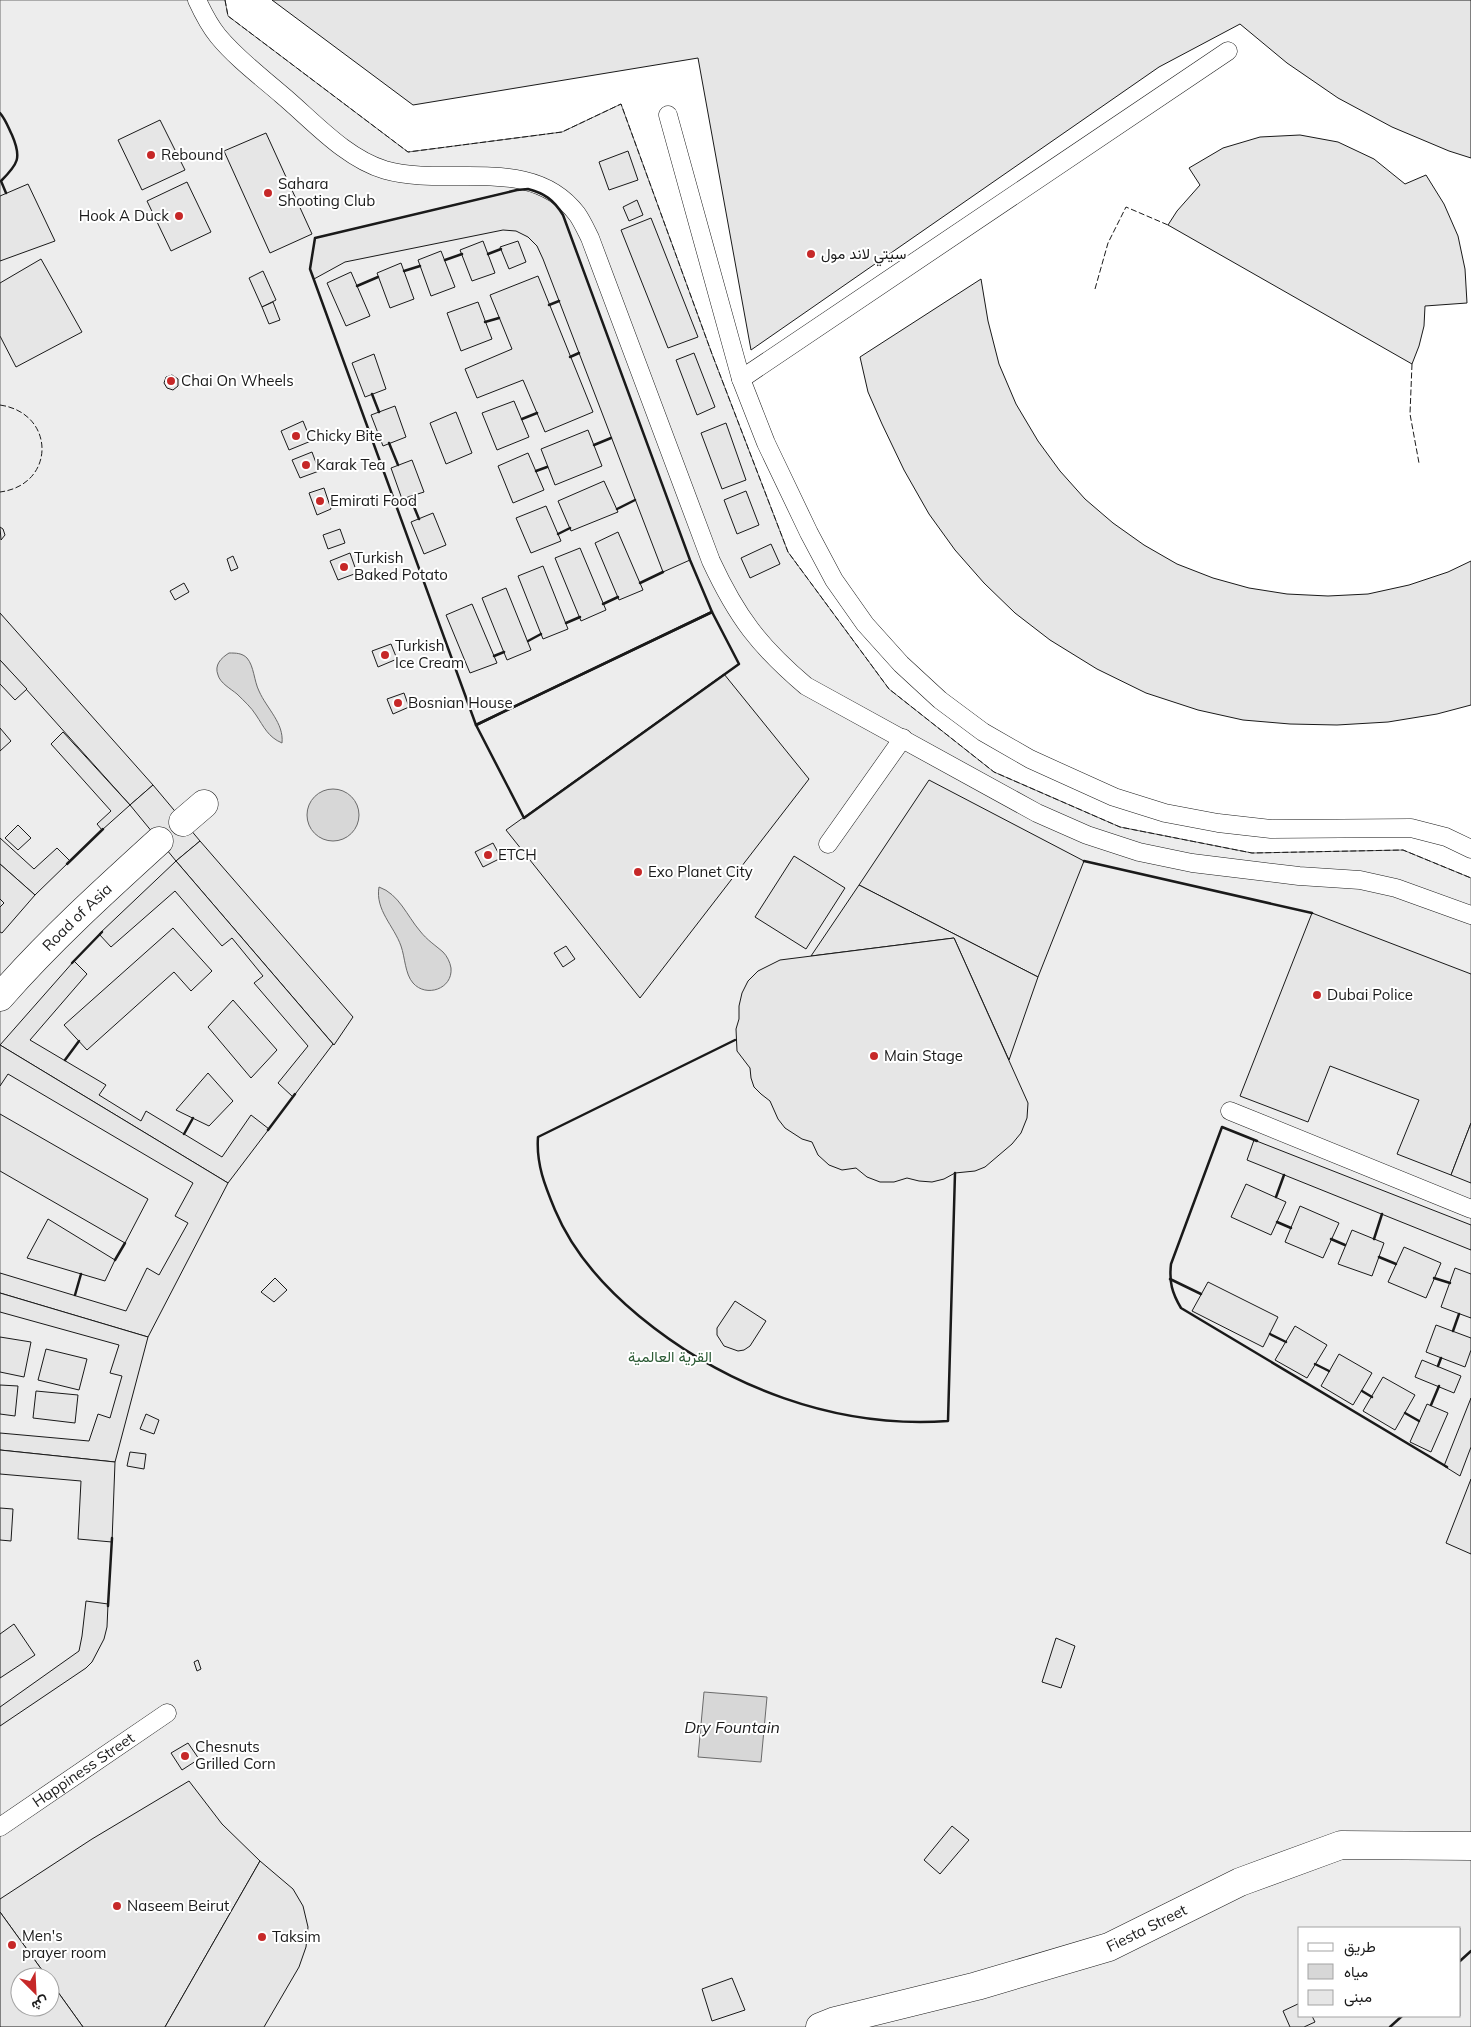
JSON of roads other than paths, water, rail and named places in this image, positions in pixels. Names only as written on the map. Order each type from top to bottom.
[{"type":"street","points":[[183,822],[204,804]]},
{"type":"street","name":"Road of Asia","points":[[0,996],[25,969],[159,841]]},
{"type":"street","name":"Fiesta Street","points":[[820,2027],[834,2020],[977,1986],[1109,1948],[1240,1882],[1341,1845],[1471,1846]]},
{"type":"lane","points":[[197,0],[203,14],[217,35],[234,53],[339,144],[360,158],[383,169],[407,175],[512,178],[537,184],[560,196],[577,215],[590,238],[711,561],[727,597],[769,653],[806,686],[1037,813],[1087,835],[1139,852],[1192,863],[1299,876],[1360,880],[1396,888],[1471,915]]},
{"type":"lane","points":[[740,379],[1228,51]]},
{"type":"lane","points":[[668,115],[740,379],[770,452],[834,580],[866,624],[901,664],[940,700],[983,732],[1030,758],[1114,797],[1165,813],[1218,823],[1271,829],[1411,828],[1446,837],[1471,849]]},
{"type":"lane","points":[[828,844],[903,738]]},
{"type":"lane","points":[[1230,1111],[1471,1208]]},
{"type":"lane","name":"Happiness Street","points":[[0,1828],[167,1712]]},
{"type":"water","points":[[229,653],[241,654],[249,661],[262,698],[278,723],[282,743],[270,735],[250,707],[219,678],[218,665]]},
{"type":"water","points":[[333,789],[343,791],[351,797],[357,805],[359,815],[357,825],[351,833],[343,839],[333,841],[323,839],[315,833],[309,825],[307,815],[309,805],[315,797],[323,791]]},
{"type":"water","points":[[379,887],[386,890],[397,900],[428,940],[446,955],[451,968],[448,981],[443,986],[438,989],[425,990],[418,988],[410,979],[401,946],[382,911]]},
{"type":"water","name":"Dry Fountain","points":[[704,1692],[767,1697],[761,1762],[698,1757]]},
{"type":"place","name":"Rebound","points":[[151,155]]},
{"type":"place","name":"Sahara Shooting Club","points":[[268,193]]},
{"type":"place","name":"Hook A Duck","points":[[179,216]]},
{"type":"place","name":"سيتي لاند مول","points":[[811,254]]},
{"type":"place","name":"Chai On Wheels","points":[[171,381]]},
{"type":"place","name":"Chicky Bite","points":[[296,436]]},
{"type":"place","name":"Karak Tea","points":[[306,465]]},
{"type":"place","name":"Emirati Food","points":[[320,501]]},
{"type":"place","name":"Turkish Baked Potato","points":[[344,567]]},
{"type":"place","name":"Turkish Ice Cream","points":[[385,655]]},
{"type":"place","name":"Bosnian House","points":[[398,703]]},
{"type":"place","name":"ETCH","points":[[488,855]]},
{"type":"place","name":"Exo Planet City","points":[[638,872]]},
{"type":"place","name":"Dubai Police","points":[[1317,995]]},
{"type":"place","name":"Main Stage","points":[[874,1056]]},
{"type":"place","name":"Chesnuts Grilled Corn","points":[[185,1756]]},
{"type":"place","name":"Naseem Beirut","points":[[117,1906]]},
{"type":"place","name":"Taksim","points":[[262,1937]]},
{"type":"place","name":"Men's prayer room","points":[[12,1945]]},
{"type":"park label","name":"القرية العالمية","points":[[670,1357]]}]
